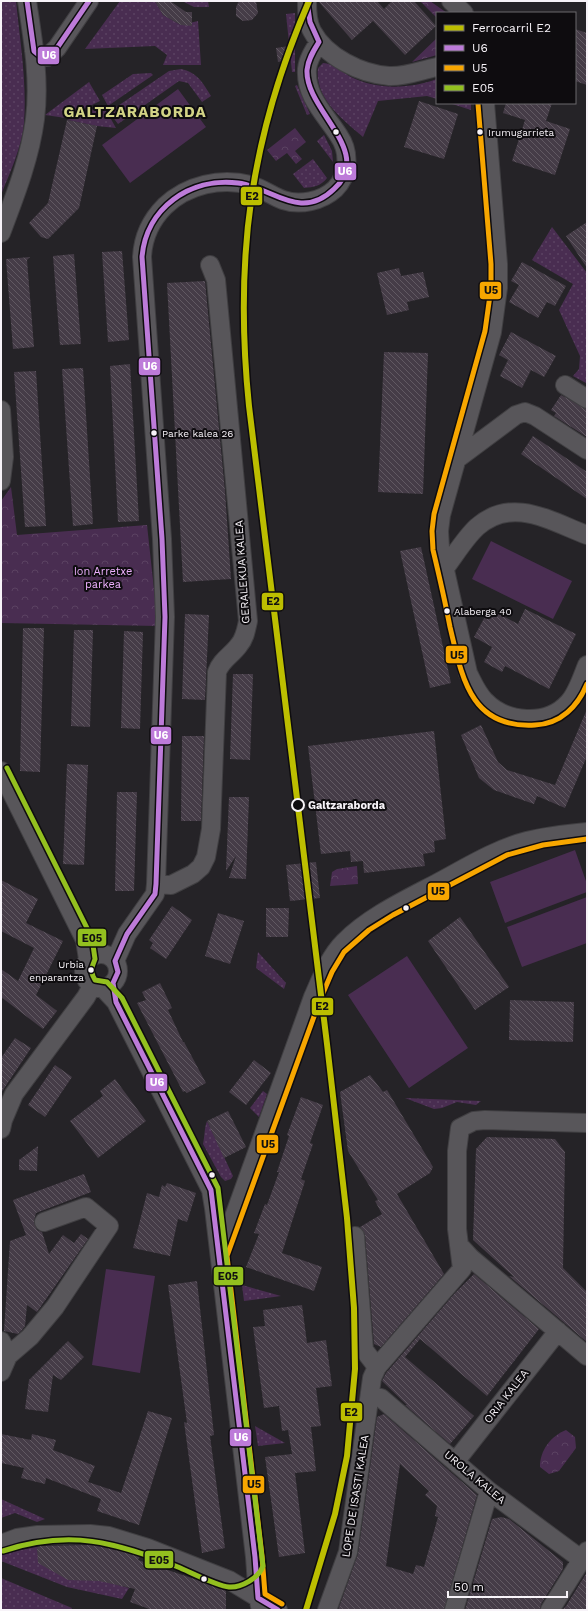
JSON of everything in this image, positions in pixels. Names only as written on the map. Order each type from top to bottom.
[{"type":"street","points":[[1,233],[15,195],[32,136],[36,88],[34,51],[27,1]]},
{"type":"street","points":[[34,51],[40,56],[47,57],[57,48],[89,1]]},
{"type":"street","points":[[307,1],[311,30],[319,42],[342,60],[362,70],[389,76],[412,74],[436,67]]},
{"type":"street","points":[[451,1],[463,12]]},
{"type":"street","points":[[260,1604],[220,1255],[211,1190],[116,1002],[103,986],[84,976],[85,964],[102,957],[127,934],[155,894],[156,884],[165,617],[162,539],[142,245],[150,223],[158,213],[179,195],[202,185],[237,183],[250,185],[288,201],[307,202],[321,198],[335,189],[340,182],[346,166],[344,146],[339,135],[317,106],[307,77],[307,68],[311,54],[319,42]]},
{"type":"street","points":[[485,104],[498,264],[498,288],[492,332],[440,524],[440,548],[468,673],[477,691],[497,711],[512,717],[526,719],[538,718],[560,710],[569,703],[587,665]]},
{"type":"street","name":"GERALEKUA KALEA","points":[[156,884],[171,885],[193,874],[201,866],[206,857],[211,829],[217,672],[222,662],[239,646],[243,639],[248,621],[216,280],[210,265]]},
{"type":"street","points":[[565,385],[587,399]]},
{"type":"street","points":[[1,410],[4,457],[1,481]]},
{"type":"street","points":[[457,459],[516,415],[525,412],[535,416],[587,450]]},
{"type":"street","points":[[445,568],[476,528],[500,513],[525,512],[587,535]]},
{"type":"street","points":[[1,771],[85,940],[118,972],[103,986],[86,997],[14,1094],[3,1120],[1,1129]]},
{"type":"street","points":[[220,1255],[313,997],[323,974],[342,943],[360,928],[391,908],[499,852],[525,841],[557,834],[587,832]]},
{"type":"street","name":"LOPE DE ISASTI KALEA","points":[[327,1610],[348,1552],[372,1378],[377,1367],[462,1269],[457,1229],[457,1151],[460,1128],[474,1121],[499,1120],[587,1123]]},
{"type":"street","points":[[211,1190],[225,1195],[235,1194],[243,1190]]},
{"type":"street","points":[[1,1372],[5,1348],[30,1337],[55,1307],[109,1226],[86,1207],[44,1222]]},
{"type":"street","points":[[355,1236],[364,1350],[377,1367]]},
{"type":"street","points":[[459,1245],[471,1258],[587,1356]]},
{"type":"street","name":"ORIA KALEA","points":[[455,1462],[558,1331]]},
{"type":"street","name":"UROLA KALEA","points":[[370,1396],[381,1398],[489,1491],[584,1555]]},
{"type":"street","points":[[454,1610],[489,1491]]},
{"type":"street","points":[[1,1544],[18,1538],[38,1535],[90,1534],[109,1536],[148,1548],[229,1580],[260,1604],[278,1610]]},
{"type":"street","points":[[550,1610],[584,1555]]},
{"type":"street","points":[[229,1580],[240,1579],[247,1576],[256,1565]]},
{"type":"street","points":[[256,1565],[278,1610]]},
{"type":"green space","points":[[1,1],[16,1],[23,62],[25,108],[21,141],[1,195]]},
{"type":"green space","points":[[120,1],[155,1],[163,15],[181,25],[198,21],[201,65],[163,65],[167,55],[155,46],[85,49]]},
{"type":"green space","points":[[182,1],[208,1],[209,7],[194,7]]},
{"type":"green space","points":[[420,1],[430,1],[446,12],[436,12],[436,17]]},
{"type":"green space","points":[[295,13],[295,72],[292,72],[286,14]]},
{"type":"green space","points":[[436,39],[436,55],[412,62]]},
{"type":"green space","points":[[323,63],[327,63],[351,77],[383,86],[394,87],[416,85],[436,79],[436,99],[427,96],[378,101],[363,137],[339,116],[325,99],[318,79],[318,68]]},
{"type":"green space","points":[[181,69],[187,70],[195,75],[211,96],[202,102],[188,83],[179,81],[118,124],[109,112],[169,71]]},
{"type":"green space","points":[[151,73],[153,75],[108,106],[102,95],[133,74]]},
{"type":"green space","points":[[89,82],[100,101],[66,118],[45,115]]},
{"type":"green space","points":[[297,85],[310,114],[307,115],[295,86]]},
{"type":"green space","points":[[178,89],[206,127],[130,183],[102,145]]},
{"type":"green space","points":[[452,104],[471,104],[471,110]]},
{"type":"green space","points":[[103,105],[116,128],[67,120]]},
{"type":"green space","points":[[295,128],[306,142],[295,151],[302,159],[296,164],[287,153],[276,161],[267,150]]},
{"type":"green space","points":[[324,135],[332,151],[333,162],[317,141]]},
{"type":"green space","points":[[313,159],[327,178],[317,186],[304,188],[293,174]]},
{"type":"green space","points":[[552,227],[587,273],[586,383],[573,376],[579,369],[580,356],[559,310],[573,284],[532,260]]},
{"type":"green space","name":"Ion Arretxe parkea","points":[[11,487],[17,535],[147,525],[158,626],[1,623],[1,501]]},
{"type":"green space","points":[[491,541],[572,581],[553,619],[472,579]]},
{"type":"green space","points":[[575,850],[587,884],[587,892],[505,923],[490,882]]},
{"type":"green space","points":[[357,866],[358,884],[330,886],[332,872],[337,869]]},
{"type":"green space","points":[[587,897],[587,943],[522,967],[507,927]]},
{"type":"green space","points":[[258,952],[286,983],[284,989],[256,968]]},
{"type":"green space","points":[[407,956],[468,1048],[409,1088],[348,995]]},
{"type":"green space","points":[[263,1091],[267,1094],[259,1117],[250,1108]]},
{"type":"green space","points":[[405,1098],[481,1101],[476,1105],[457,1102],[442,1108],[434,1109]]},
{"type":"green space","points":[[207,1121],[233,1176],[231,1179],[225,1181],[221,1177],[203,1144]]},
{"type":"green space","points":[[106,1269],[155,1276],[140,1373],[92,1365]]},
{"type":"green space","points":[[242,1285],[281,1296],[244,1301]]},
{"type":"green space","points":[[255,1426],[285,1443],[258,1446]]},
{"type":"green space","points":[[566,1430],[575,1437],[576,1448],[559,1471],[549,1474],[540,1467],[544,1449],[551,1440]]},
{"type":"green space","points":[[1,1499],[45,1519],[37,1522],[15,1513],[1,1518]]},
{"type":"green space","points":[[37,1546],[39,1563],[129,1588],[122,1599],[67,1587],[1,1561],[2,1555]]},
{"type":"green space","points":[[1,1578],[72,1608],[71,1610],[1,1610]]},
{"type":"building","points":[[155,1],[170,1],[186,12],[192,12],[192,26],[181,25],[163,15]]},
{"type":"building","points":[[239,1],[256,1],[258,13],[252,20],[243,21],[236,16],[236,7]]},
{"type":"building","points":[[318,1],[377,1],[384,9],[392,1],[414,1],[436,26],[405,55],[373,21],[352,40]]},
{"type":"building","points":[[576,29],[587,33],[587,85],[576,81]]},
{"type":"building","points":[[289,46],[290,60],[278,62],[276,48]]},
{"type":"building","points":[[419,101],[458,114],[444,159],[404,147]]},
{"type":"building","points":[[506,104],[552,104],[546,121],[570,129],[555,175],[512,161],[525,120],[503,113]]},
{"type":"building","points":[[67,120],[97,126],[79,208],[48,239],[41,237],[29,223],[48,203]]},
{"type":"building","points":[[587,222],[587,268],[566,236]]},
{"type":"building","points":[[122,251],[129,340],[108,342],[102,252]]},
{"type":"building","points":[[74,254],[81,344],[60,345],[53,256]]},
{"type":"building","points":[[30,257],[27,260],[34,347],[13,349],[6,259]]},
{"type":"building","points":[[522,262],[566,286],[555,306],[547,302],[538,318],[509,302],[519,285],[511,281]]},
{"type":"building","points":[[399,268],[401,276],[423,272],[429,297],[407,302],[409,310],[387,315],[377,273]]},
{"type":"building","points":[[205,281],[225,491],[231,579],[183,582],[167,283]]},
{"type":"building","points":[[511,332],[556,356],[544,377],[531,370],[522,388],[500,376],[508,360],[499,355]]},
{"type":"building","points":[[384,352],[428,353],[423,494],[378,492]]},
{"type":"building","points":[[130,364],[139,521],[118,522],[110,366]]},
{"type":"building","points":[[83,368],[93,524],[73,526],[62,369]]},
{"type":"building","points":[[36,371],[46,526],[25,527],[14,372]]},
{"type":"building","points":[[561,395],[587,409],[587,437],[554,416],[556,413],[551,410]]},
{"type":"building","points":[[533,436],[587,472],[587,499],[521,454]]},
{"type":"building","points":[[421,547],[451,683],[430,688],[400,551]]},
{"type":"building","points":[[489,609],[518,624],[525,609],[576,634],[549,689],[505,666],[502,672],[484,662],[492,647],[474,637]]},
{"type":"building","points":[[185,614],[209,615],[205,700],[182,699]]},
{"type":"building","points":[[23,628],[44,628],[40,772],[20,771]]},
{"type":"building","points":[[74,630],[93,630],[90,727],[71,726]]},
{"type":"building","points":[[124,631],[143,632],[140,729],[121,728]]},
{"type":"building","points":[[233,674],[253,674],[250,760],[230,759]]},
{"type":"building","points":[[587,709],[587,756],[565,808],[537,796],[534,804],[494,790],[479,778],[461,735],[481,725],[498,762],[507,770],[555,785]]},
{"type":"building","points":[[434,731],[446,839],[434,841],[435,852],[423,854],[425,866],[364,873],[363,861],[351,862],[350,851],[321,854],[308,746]]},
{"type":"building","points":[[182,736],[204,736],[201,821],[181,821]]},
{"type":"building","points":[[67,764],[88,765],[84,865],[63,864]]},
{"type":"building","points":[[117,792],[137,792],[134,891],[115,891]]},
{"type":"building","points":[[229,797],[249,797],[246,879],[229,878],[236,856],[226,871]]},
{"type":"building","points":[[316,862],[320,898],[290,901],[286,865]]},
{"type":"building","points":[[1,880],[38,899],[26,923],[63,941],[36,995],[57,1011],[43,1029],[1,997],[1,969],[18,981],[34,948],[1,931]]},
{"type":"building","points":[[172,906],[192,920],[166,959],[150,948],[153,943],[149,940]]},
{"type":"building","points":[[266,908],[289,908],[288,937],[266,937]]},
{"type":"building","points":[[218,913],[244,921],[230,964],[205,956]]},
{"type":"building","points":[[460,917],[509,987],[475,1010],[428,941]]},
{"type":"building","points":[[160,983],[172,1008],[168,1010],[183,1042],[206,1083],[187,1093],[185,1091],[183,1092],[137,1003],[146,1000],[142,992]]},
{"type":"building","points":[[510,1000],[574,1002],[573,1042],[509,1040]]},
{"type":"building","points":[[15,1038],[31,1048],[1,1093],[1,1058]]},
{"type":"building","points":[[254,1060],[271,1073],[246,1105],[229,1092]]},
{"type":"building","points":[[55,1065],[72,1077],[45,1117],[28,1105]]},
{"type":"building","points":[[370,1075],[383,1092],[387,1090],[433,1167],[430,1173],[397,1194],[444,1274],[381,1347],[374,1344],[365,1235],[360,1227],[382,1214],[375,1201],[378,1200],[348,1151],[340,1092]]},
{"type":"building","points":[[115,1079],[146,1121],[98,1158],[70,1121],[103,1096],[100,1091]]},
{"type":"building","points":[[301,1097],[323,1105],[310,1143],[313,1144],[301,1179],[305,1181],[282,1253],[322,1267],[314,1291],[246,1267],[259,1234],[254,1233],[265,1204],[267,1205],[279,1172],[277,1172],[289,1136],[287,1135]]},
{"type":"building","points":[[228,1111],[246,1147],[224,1158],[207,1121]]},
{"type":"building","points":[[487,1137],[555,1139],[565,1152],[563,1268],[587,1292],[587,1342],[509,1276],[514,1277],[473,1240],[476,1149]]},
{"type":"building","points":[[38,1146],[37,1171],[19,1170],[19,1160]]},
{"type":"building","points":[[84,1174],[91,1192],[36,1213],[34,1221],[37,1230],[42,1232],[49,1254],[63,1235],[74,1243],[81,1234],[88,1239],[37,1312],[27,1305],[25,1326],[22,1330],[18,1334],[4,1331],[10,1241],[26,1235],[13,1200]]},
{"type":"building","points":[[167,1183],[196,1193],[187,1222],[178,1219],[170,1256],[133,1248],[147,1193],[159,1197],[162,1185],[165,1187]]},
{"type":"building","points":[[474,1274],[539,1329],[487,1396],[420,1339],[405,1357],[474,1416],[450,1444],[405,1405],[407,1405],[382,1381],[386,1373],[455,1293]]},
{"type":"building","points":[[197,1281],[214,1435],[210,1436],[225,1548],[202,1553],[184,1422],[187,1423],[168,1285]]},
{"type":"building","points":[[302,1305],[307,1343],[326,1340],[332,1386],[316,1388],[321,1426],[311,1427],[316,1471],[295,1473],[305,1553],[279,1557],[265,1457],[292,1454],[288,1430],[282,1431],[279,1406],[264,1408],[253,1327],[265,1326],[263,1310]]},
{"type":"building","points":[[68,1341],[84,1357],[61,1380],[53,1375],[48,1412],[25,1409],[29,1380]]},
{"type":"building","points":[[148,1411],[172,1418],[139,1525],[97,1511],[101,1499],[46,1478],[45,1484],[21,1478],[24,1468],[1,1463],[1,1434],[31,1440],[32,1434],[56,1440],[53,1450],[95,1466],[88,1482],[121,1493]]},
{"type":"building","points":[[384,1414],[477,1495],[444,1610],[338,1610],[358,1554],[377,1417]],"holes":[[[400,1464],[429,1491],[425,1495],[437,1506],[435,1516],[438,1517],[424,1567],[416,1565],[413,1574],[386,1566]]]},
{"type":"building","points":[[501,1517],[509,1519],[563,1562],[563,1569],[541,1604],[540,1610],[465,1610],[492,1519]]},
{"type":"building","points":[[37,1546],[107,1546],[140,1556],[138,1560],[224,1589],[226,1591],[226,1610],[152,1610],[130,1602],[135,1589],[99,1581],[68,1580],[38,1563]]},
{"type":"building","points":[[587,1572],[587,1610],[562,1610],[566,1606]]},
{"type":"rail line","name":"E2","points":[[306,1610],[335,1514],[347,1456],[355,1369],[354,1308],[347,1218],[327,1044],[249,406],[245,352],[244,300],[246,249],[251,199],[260,150],[273,101],[289,51],[309,1]]},
{"type":"transit line","name":"U6","points":[[27,1],[34,51],[40,56],[47,57],[57,48],[89,1]]},
{"type":"transit line","name":"U6","points":[[278,1610],[258,1598],[255,1557],[211,1190],[116,1002],[113,983],[118,972],[115,961],[127,934],[155,894],[156,884],[165,617],[162,539],[142,257],[145,240],[152,224],[161,210],[174,199],[203,185],[220,182],[238,183],[286,200],[298,203],[309,203],[322,198],[334,189],[345,175],[347,160],[343,146],[309,85],[307,70],[309,62],[319,42],[310,22],[307,1]]},
{"type":"transit line","name":"U5","points":[[478,104],[491,264],[491,288],[485,331],[434,514],[432,531],[433,550],[459,664],[465,681],[473,696],[483,709],[496,718],[513,724],[544,724],[561,717],[567,712],[579,700],[587,684]]},
{"type":"transit line","name":"E05","points":[[3,1551],[27,1544],[50,1541],[92,1541],[113,1545],[155,1558],[211,1582],[229,1587],[239,1586],[254,1578],[263,1566],[218,1188],[122,998],[107,982],[95,980],[91,970],[95,959],[92,938],[7,768]]},
{"type":"transit line","name":"U5","points":[[282,1604],[265,1594],[262,1556],[227,1256],[320,1000],[332,972],[344,952],[369,930],[393,915],[507,855],[543,845],[587,839]]},
{"type":"place","name":"Irumugarrieta","points":[[480,132]]},
{"type":"place","name":"Parke kalea 26","points":[[154,433]]},
{"type":"place","name":"Alaberga 40","points":[[447,611]]},
{"type":"place","name":"Galtzaraborda","points":[[298,805]]},
{"type":"place","name":"Urbia enparantza","points":[[91,970]]},
{"type":"district","name":"GALTZARABORDA","points":[[135,112]]}]
